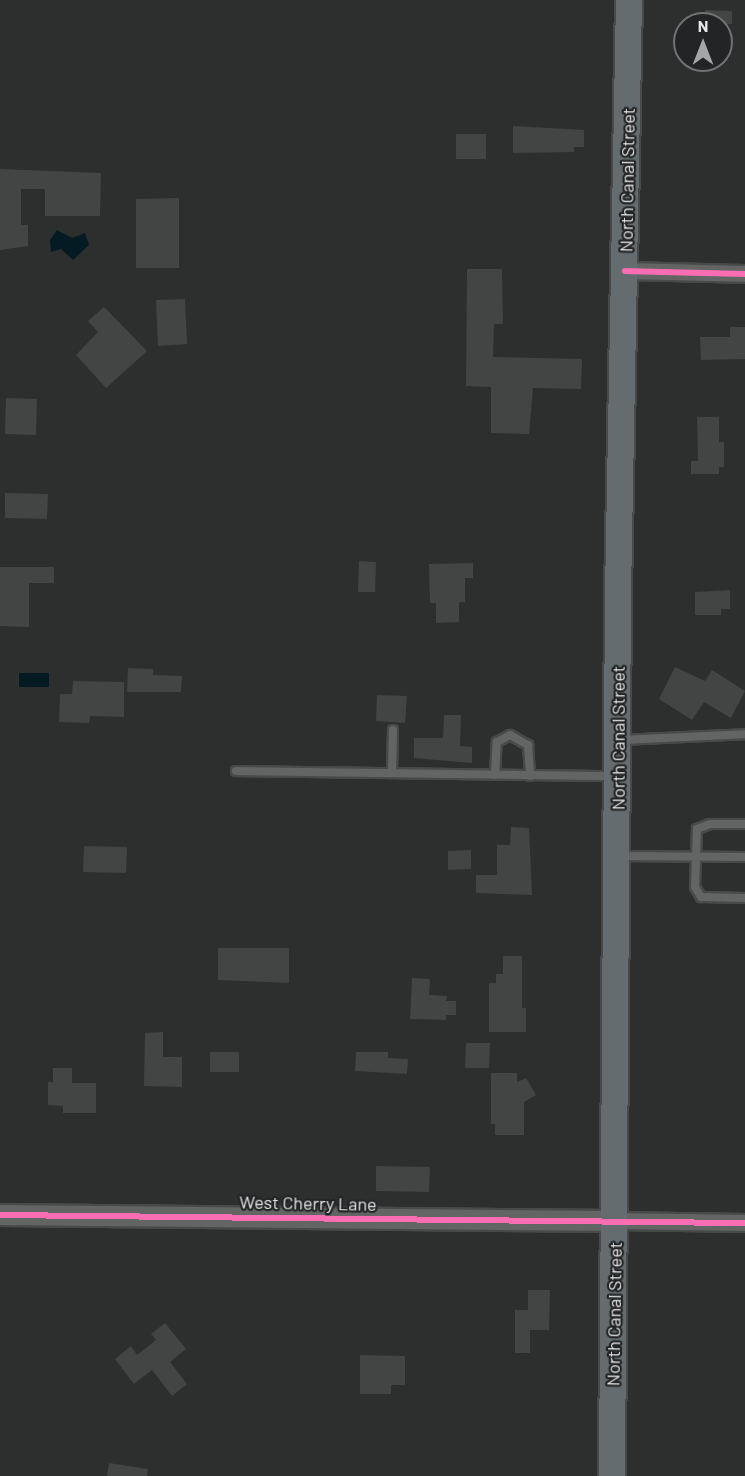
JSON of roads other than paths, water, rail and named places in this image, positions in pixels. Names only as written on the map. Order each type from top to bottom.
[{"type":"main road","name":"North Canal Street","points":[[612,1476],[619,776],[618,594],[628,0]]},
{"type":"street","points":[[625,271],[745,274]]},
{"type":"street","name":"West Cherry Lane","points":[[0,1215],[615,1221]]},
{"type":"street","points":[[615,1221],[745,1223]]},
{"type":"lane","points":[[392,773],[393,730]]},
{"type":"lane","points":[[619,740],[745,734]]},
{"type":"lane","points":[[495,775],[497,742],[510,735],[528,745],[530,776]]},
{"type":"lane","points":[[236,771],[619,776]]},
{"type":"lane","points":[[745,824],[702,825],[695,836],[695,887],[701,897],[745,898]]},
{"type":"lane","points":[[618,856],[745,858]]},
{"type":"water","points":[[57,230],[72,238],[85,233],[89,245],[73,260],[61,249],[51,252],[50,240]]},
{"type":"water","points":[[19,673],[49,673],[49,687],[19,687]]}]
